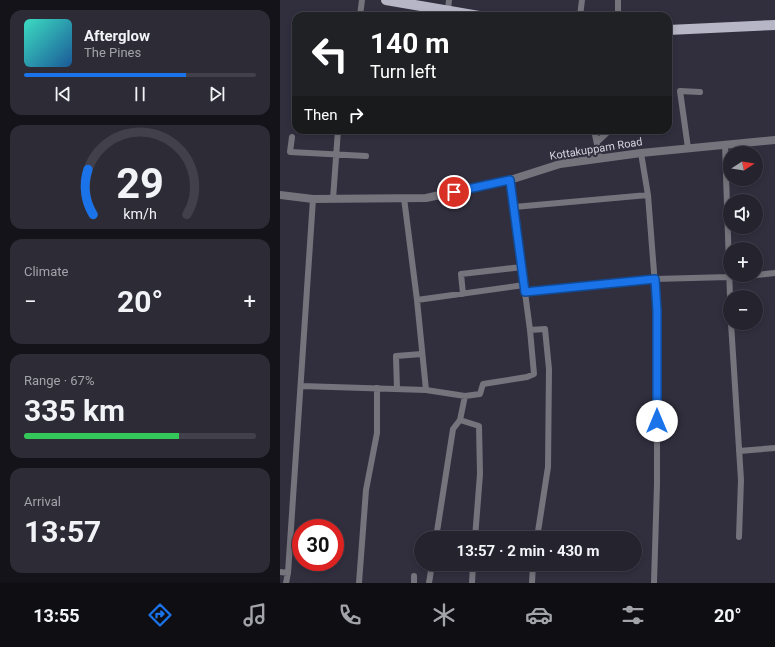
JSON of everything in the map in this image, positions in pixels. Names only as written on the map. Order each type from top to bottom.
[{"type":"main road","points":[[386,0],[448,5],[465,12]]},
{"type":"main road","points":[[672,30],[775,25]]},
{"type":"street","points":[[360,12],[362,0]]},
{"type":"street","points":[[580,12],[582,0]]},
{"type":"street","points":[[618,0],[618,12]]},
{"type":"street","points":[[688,148],[680,91],[700,92]]},
{"type":"street","points":[[333,199],[338,134]]},
{"type":"street","points":[[595,134],[600,158]]},
{"type":"street","points":[[597,142],[606,134]]},
{"type":"street","points":[[292,137],[290,152],[366,156]]},
{"type":"street","name":"Kottakuppam Road","points":[[280,194],[313,199],[426,198],[510,180],[560,164],[641,153],[775,140]]},
{"type":"street","points":[[725,144],[728,242]]},
{"type":"street","points":[[641,153],[648,195],[657,311],[656,524],[654,583]]},
{"type":"street","points":[[301,386],[426,390],[465,396],[480,394],[483,384],[527,377],[534,374],[525,288],[510,180]]},
{"type":"street","points":[[514,207],[648,195]]},
{"type":"street","points":[[404,198],[417,300],[426,390]]},
{"type":"street","points":[[286,583],[288,573],[313,199]]},
{"type":"street","points":[[463,294],[461,274],[522,267]]},
{"type":"street","points":[[763,274],[775,273]]},
{"type":"street","points":[[417,300],[525,288],[655,279],[723,277]]},
{"type":"street","points":[[530,330],[545,328],[548,369],[548,467],[538,531]]},
{"type":"street","points":[[731,330],[741,480],[739,536]]},
{"type":"street","points":[[397,389],[396,356],[422,354]]},
{"type":"street","points":[[359,583],[366,490],[377,433],[377,388]]},
{"type":"street","points":[[437,531],[453,428],[460,420],[465,396]]},
{"type":"street","points":[[460,420],[479,426],[480,474],[476,531]]},
{"type":"street","points":[[739,451],[775,448]]},
{"type":"street","points":[[429,583],[431,571]]},
{"type":"street","points":[[472,583],[473,571]]},
{"type":"street","points":[[532,583],[533,571]]},
{"type":"street","points":[[280,572],[288,573]]},
{"type":"street","points":[[414,576],[414,583]]},
{"type":"route","points":[[454,192],[510,180],[525,292],[655,279],[657,311],[657,421]]}]
